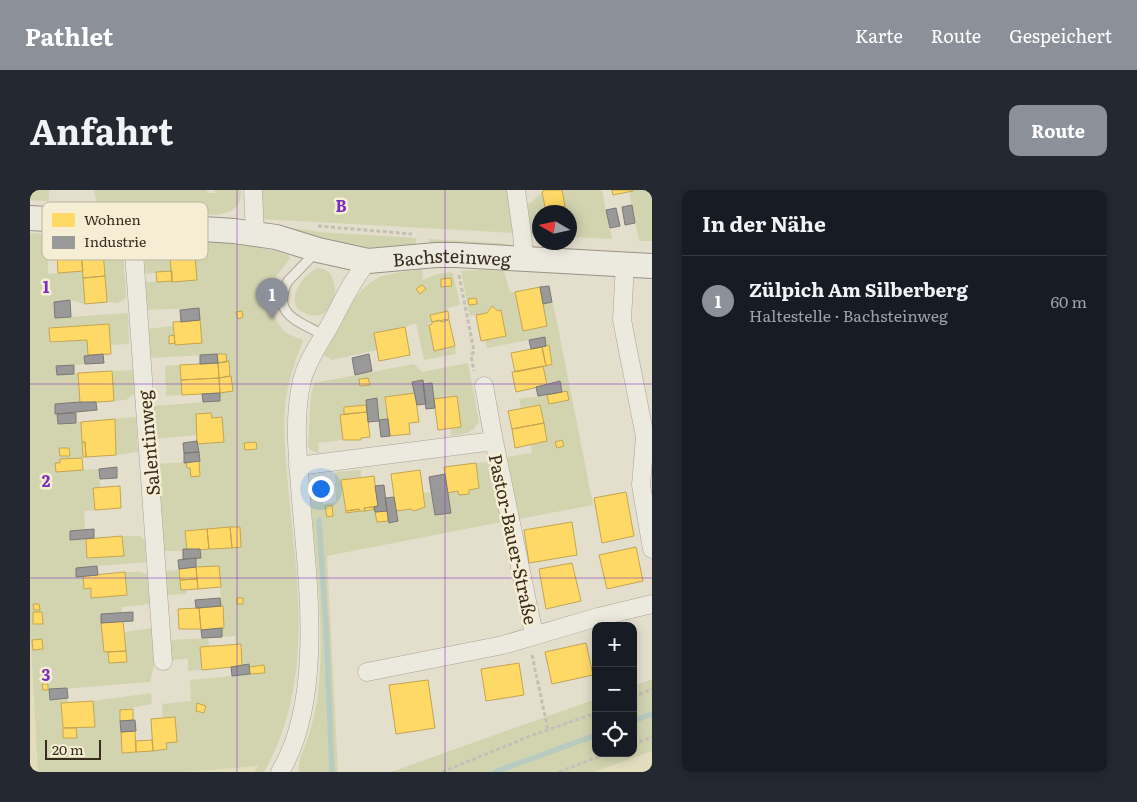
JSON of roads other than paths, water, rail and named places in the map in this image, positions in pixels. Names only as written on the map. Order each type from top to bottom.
[{"type":"street","points":[[253,190],[255,233]]},
{"type":"street","points":[[516,190],[524,258]]},
{"type":"street","name":"Bachsteinweg","points":[[208,229],[276,237],[318,250],[368,261],[436,255],[652,266]]},
{"type":"street","name":"Salentinweg","points":[[135,260],[163,661]]},
{"type":"street","points":[[280,772],[299,721],[308,670],[310,635],[297,433],[298,410],[303,379],[310,358],[352,281],[368,261]]},
{"type":"street","points":[[625,264],[622,320],[645,437],[641,485],[652,549]]},
{"type":"street","name":"Pastor-Bauer-Straße","points":[[479,380],[494,441],[531,636],[652,604]]},
{"type":"street","name":"Pastor-Bauer-Straße","points":[[298,466],[494,441]]},
{"type":"street","points":[[367,672],[503,646],[531,636]]},
{"type":"lane","points":[[318,250],[288,281],[285,286],[282,302],[288,314],[296,321],[324,335]]},
{"type":"waterway","points":[[319,520],[326,626],[332,772]]},
{"type":"waterway","points":[[637,720],[652,714]]},
{"type":"waterway","points":[[495,772],[592,736]]},
{"type":"place","name":"Zülpich Am Silberberg","points":[[272,319]]}]
